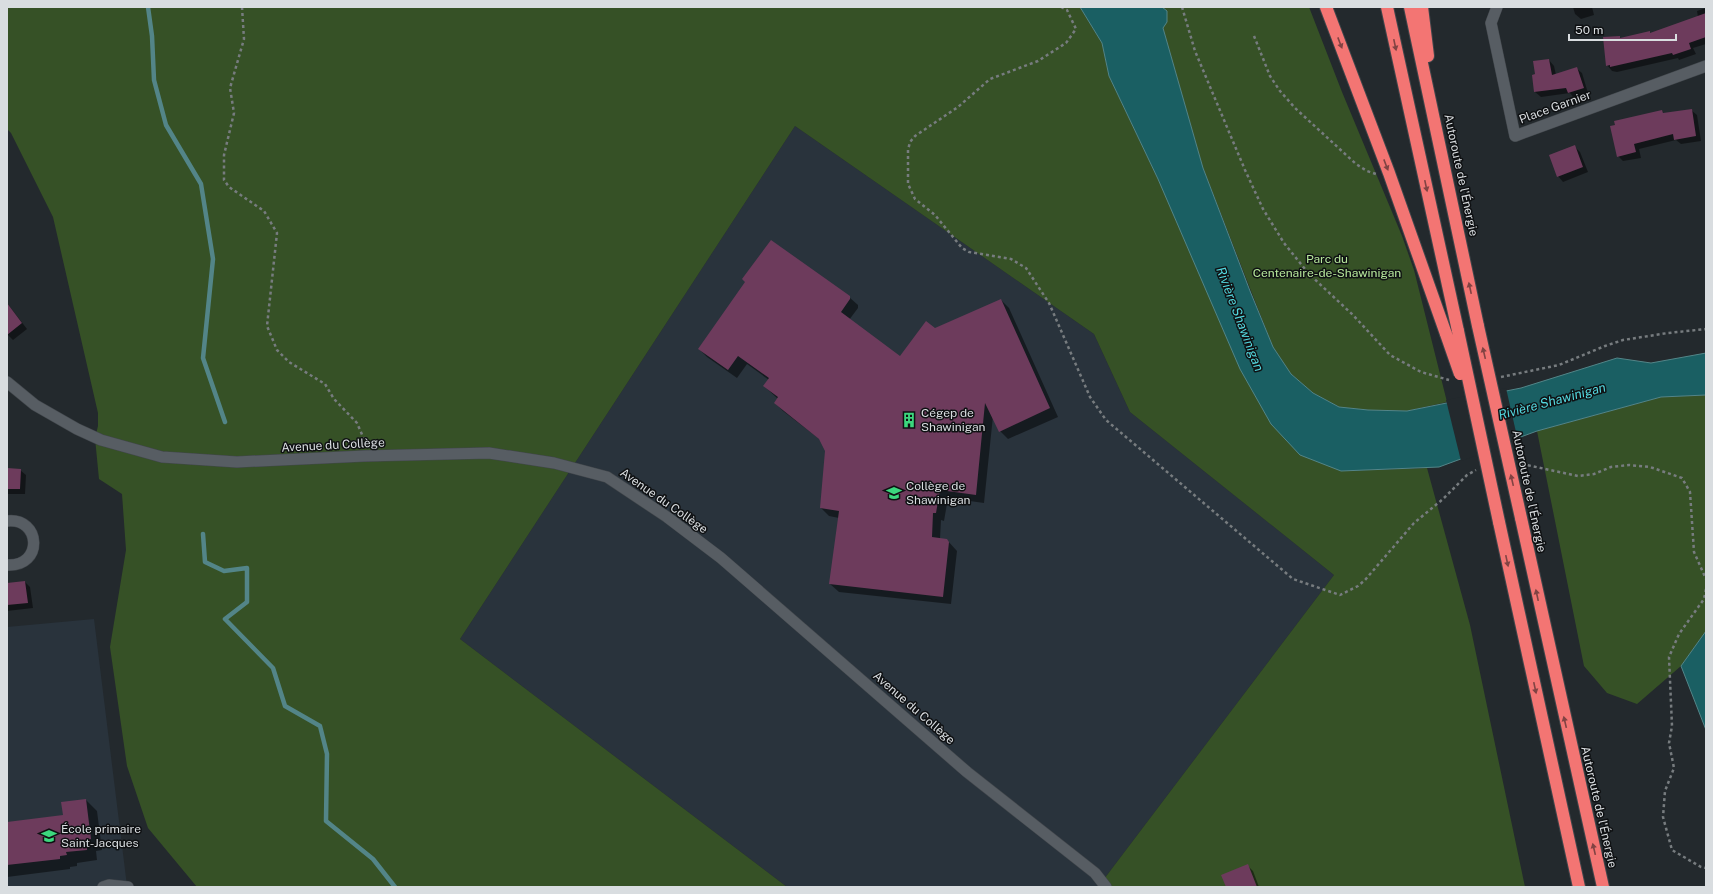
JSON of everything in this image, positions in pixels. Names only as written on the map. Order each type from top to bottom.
[{"type":"highway","points":[[1326,7],[1389,173],[1452,332]]},
{"type":"highway","points":[[1387,7],[1452,332],[1474,413],[1499,522],[1579,887]]},
{"type":"highway","name":"Autoroute de l'Énergie","points":[[1410,7],[1520,518],[1603,887]]},
{"type":"highway","points":[[1422,7],[1436,125]]},
{"type":"street","name":"Place Garnier","points":[[1497,7],[1491,23],[1515,136],[1706,66]]},
{"type":"street","name":"Avenue du Collège","points":[[7,382],[35,405],[77,429],[101,440],[162,458],[237,462],[365,456],[489,453],[554,463],[607,477],[666,517],[721,558],[967,772],[1095,873],[1106,887]]},
{"type":"street","points":[[7,521],[20,522],[27,526],[34,539],[32,553],[27,559],[14,565],[7,565]]},
{"type":"street","points":[[103,887],[128,887]]},
{"type":"path","points":[[242,7],[244,39],[230,88],[234,113],[224,155],[224,180],[229,188],[264,211],[277,233],[267,326],[277,350],[289,362],[325,384],[334,399],[357,423],[364,439],[365,456]]},
{"type":"path","points":[[1061,7],[1067,10],[1076,30],[1066,43],[1038,61],[990,79],[958,107],[915,136],[910,142],[908,150],[908,184],[915,199],[935,215],[962,248],[969,252],[1011,260],[1026,268],[1049,303],[1090,397],[1106,420],[1293,579],[1340,595],[1354,588],[1365,580],[1414,523],[1443,499],[1467,475],[1480,469]]},
{"type":"path","points":[[1182,7],[1195,51],[1245,170],[1263,209],[1284,243],[1309,274],[1353,315],[1390,355],[1421,372],[1453,380]]},
{"type":"path","points":[[1254,36],[1270,76],[1280,91],[1295,108],[1362,169],[1373,174],[1389,173]]},
{"type":"path","points":[[1496,378],[1559,365],[1623,340],[1706,329]]},
{"type":"path","points":[[1518,464],[1578,476],[1594,474],[1611,467],[1629,465],[1650,467],[1682,478],[1690,492],[1694,552],[1706,579]]},
{"type":"path","points":[[1706,589],[1704,599],[1679,634],[1669,657],[1672,726],[1669,743],[1674,768],[1665,792],[1663,817],[1672,850],[1701,867],[1706,868]]},
{"type":"shaded area","name":"Collège de Shawinigan","points":[[795,126],[1094,334],[1130,412],[1334,575],[1098,887],[787,887],[460,639]]},
{"type":"shaded area","points":[[94,619],[127,886],[7,887],[7,627]]},
{"type":"green space","points":[[7,7],[1080,7],[1102,43],[1109,76],[1158,179],[1341,471],[1427,468],[1470,625],[1525,887],[1098,887],[1334,575],[1130,412],[1094,334],[795,126],[460,639],[787,887],[197,887],[148,828],[127,766],[110,647],[126,550],[122,494],[99,479],[95,438],[98,426],[98,413],[53,217],[11,133],[7,129]]},
{"type":"green space","name":"Parc du Centenaire-de-Shawinigan","points":[[1162,7],[1309,7],[1342,92],[1402,236],[1414,270],[1447,402],[1407,411],[1368,410],[1339,407],[1313,393],[1291,374],[1273,347],[1203,168],[1163,28]]},
{"type":"green space","points":[[1706,395],[1706,631],[1681,666],[1637,704],[1607,693],[1584,666],[1537,431],[1661,397]]},
{"type":"water","name":"Rivière Shawinigan","points":[[1080,7],[1162,7],[1167,11],[1167,22],[1163,28],[1203,168],[1250,291],[1273,347],[1291,374],[1313,393],[1339,407],[1368,410],[1407,411],[1521,388],[1617,358],[1651,363],[1706,353],[1706,395],[1661,397],[1537,431],[1439,467],[1341,471],[1300,455],[1271,424],[1240,369],[1158,179],[1109,76],[1102,43]]},
{"type":"water","points":[[1706,631],[1706,730],[1681,666]]},
{"type":"pier","points":[[1506,388],[1518,441],[1461,461],[1446,400]]},
{"type":"building","points":[[1706,13],[1706,37],[1689,43],[1691,49],[1673,55],[1672,53],[1610,67],[1610,65],[1606,66],[1603,37],[1620,36],[1620,38],[1650,31],[1650,33]]},
{"type":"building","points":[[1549,59],[1552,75],[1577,67],[1584,88],[1568,93],[1566,88],[1534,92],[1532,75],[1535,74],[1533,61]]},
{"type":"building","points":[[1692,109],[1696,136],[1674,140],[1673,134],[1634,144],[1636,152],[1617,157],[1610,126],[1615,125],[1614,121],[1662,110],[1663,113]]},
{"type":"building","points":[[1575,145],[1583,167],[1557,177],[1549,155]]},
{"type":"building","name":"Cégep de Shawinigan","points":[[771,240],[850,296],[850,299],[841,312],[900,356],[926,321],[935,328],[1001,299],[1050,408],[999,432],[985,403],[976,495],[940,490],[936,513],[933,513],[932,537],[947,539],[949,542],[943,597],[829,584],[839,511],[820,508],[825,451],[819,439],[774,403],[778,397],[763,386],[769,378],[738,356],[728,370],[698,349],[745,282],[742,279]]},
{"type":"building","points":[[7,303],[22,323],[7,335]]},
{"type":"building","points":[[7,468],[21,469],[20,489],[7,489]]},
{"type":"building","points":[[25,581],[28,603],[7,605],[7,583]]},
{"type":"building","name":"École primaire Saint-Jacques","points":[[86,799],[91,839],[86,840],[87,850],[66,852],[67,855],[60,856],[60,859],[7,865],[7,822],[63,815],[61,802]]},
{"type":"building","points":[[1248,864],[1257,887],[1226,887],[1221,875]]},
{"type":"waterway","points":[[148,7],[152,36],[154,80],[166,125],[201,184],[213,259],[203,358],[225,422]]},
{"type":"waterway","points":[[203,534],[205,562],[224,571],[247,568],[247,602],[225,619],[273,668],[285,706],[320,726],[327,754],[326,821],[373,859],[395,887]]},
{"type":"place","name":"Cégep de Shawinigan","points":[[909,420]]},
{"type":"place","name":"Collège de Shawinigan","points":[[894,493]]},
{"type":"place","name":"École primaire Saint-Jacques","points":[[49,836]]}]
